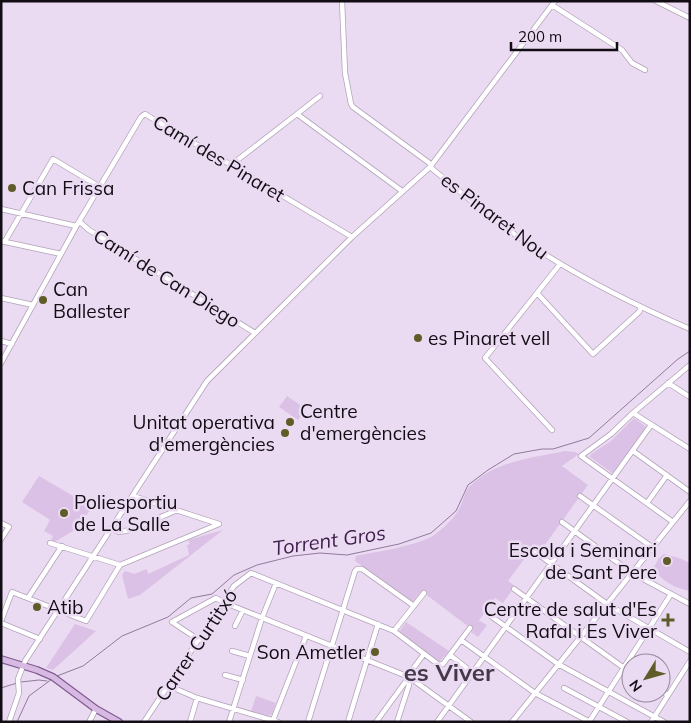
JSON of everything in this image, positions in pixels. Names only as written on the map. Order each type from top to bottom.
[{"type":"main road","points":[[1,659],[45,673],[64,684],[96,709],[117,721]]},
{"type":"street","name":"es Pinaret Nou","points":[[342,1],[345,73],[353,107],[431,166],[518,237],[612,294],[690,329]]},
{"type":"street","points":[[656,1],[690,18]]},
{"type":"street","points":[[10,722],[19,692],[18,679],[24,665],[207,381],[352,237],[431,166],[554,3],[622,50],[632,63],[645,70]]},
{"type":"street","points":[[231,165],[320,96]]},
{"type":"street","name":"Camí des Pinaret","points":[[1,363],[78,224],[141,117],[145,114],[352,237]]},
{"type":"street","points":[[297,114],[402,191]]},
{"type":"street","points":[[61,254],[3,241],[53,159],[100,187]]},
{"type":"street","points":[[1,209],[78,224]]},
{"type":"street","name":"Camí de Can Diego","points":[[78,224],[255,333]]},
{"type":"street","name":"es Pinaret Nou","points":[[552,430],[485,358],[560,264]]},
{"type":"street","points":[[537,293],[593,354],[639,312],[641,308]]},
{"type":"street","points":[[1,298],[33,306]]},
{"type":"street","points":[[1,341],[12,344]]},
{"type":"street","points":[[673,522],[581,456],[611,434],[690,365]]},
{"type":"street","points":[[668,383],[690,397]]},
{"type":"street","points":[[633,413],[690,449]]},
{"type":"street","points":[[437,722],[552,565],[651,424]]},
{"type":"street","points":[[633,450],[690,492]]},
{"type":"street","points":[[647,503],[667,475]]},
{"type":"street","points":[[40,638],[1,622],[12,592],[86,621],[120,565],[218,524],[133,496]]},
{"type":"street","points":[[580,496],[652,547]]},
{"type":"street","points":[[512,722],[690,501]]},
{"type":"street","points":[[112,529],[120,532],[130,530],[175,510]]},
{"type":"street","points":[[1,522],[8,527],[1,539]]},
{"type":"street","points":[[562,522],[632,573],[690,604]]},
{"type":"street","points":[[50,543],[120,565]]},
{"type":"street","points":[[28,598],[62,546]]},
{"type":"street","points":[[531,549],[607,604],[690,652]]},
{"type":"street","points":[[308,722],[357,569],[362,568],[414,606]]},
{"type":"street","name":"Carrer Curtitxó","points":[[144,722],[234,586],[251,573],[276,583]]},
{"type":"street","points":[[229,722],[262,618],[276,583],[378,624],[394,632],[441,665],[470,628]]},
{"type":"street","points":[[514,589],[581,636],[621,667]]},
{"type":"street","points":[[394,632],[424,593]]},
{"type":"street","points":[[633,653],[671,594]]},
{"type":"street","points":[[199,640],[172,622],[216,598],[409,677],[472,722]]},
{"type":"street","points":[[235,626],[243,610]]},
{"type":"street","points":[[488,614],[558,664],[664,722]]},
{"type":"street","points":[[348,722],[378,624]]},
{"type":"street","points":[[168,686],[197,698],[272,721],[306,636]]},
{"type":"street","points":[[461,640],[535,693],[589,722],[621,672]]},
{"type":"street","points":[[232,651],[250,656]]},
{"type":"street","points":[[376,722],[424,654]]},
{"type":"street","points":[[450,655],[473,673]]},
{"type":"street","points":[[671,690],[690,661]]},
{"type":"street","points":[[225,675],[242,680]]},
{"type":"street","points":[[397,722],[409,686],[409,677]]},
{"type":"street","points":[[564,688],[627,722]]},
{"type":"street","points":[[190,722],[197,698]]},
{"type":"street","points":[[651,722],[663,703]]},
{"type":"street","points":[[89,722],[96,709]]},
{"type":"shaded area","points":[[287,396],[306,409],[298,420],[279,407]]},
{"type":"shaded area","points":[[634,418],[646,428],[612,473],[590,457],[591,454],[611,441]]},
{"type":"shaded area","points":[[565,451],[579,454],[562,466],[588,485],[539,553],[531,550],[508,581],[515,586],[503,603],[495,598],[478,622],[480,621],[487,625],[478,637],[471,632],[473,630],[424,593],[421,592],[413,602],[355,561],[356,556],[395,548],[431,537],[455,515],[470,486],[491,471],[514,462]]},
{"type":"shaded area","name":"Poliesportiu de La Salle","points":[[39,476],[92,507],[78,528],[53,543],[50,542],[53,536],[44,531],[50,520],[22,502]]},
{"type":"shaded area","points":[[223,530],[140,595],[128,599],[122,575],[125,571],[134,574],[147,569],[148,574],[189,555],[187,545],[190,544],[188,540]]},
{"type":"shaded area","points":[[664,554],[690,563],[690,591],[669,583],[656,572],[654,567],[659,558]]},
{"type":"shaded area","points":[[406,622],[449,651],[439,662],[399,632]]},
{"type":"shaded area","points":[[75,624],[96,631],[53,670],[46,668]]},
{"type":"shaded area","points":[[256,696],[276,703],[272,714],[268,716],[251,712]]},
{"type":"waterway","name":"Torrent Gros","points":[[57,676],[83,666],[122,636],[168,617],[191,598],[212,594],[234,575],[257,565],[293,556],[320,553],[347,555],[399,544],[431,533],[456,511],[468,485],[488,470],[514,454],[553,449],[589,438],[678,359],[690,351]]},
{"type":"waterway","name":"Torrent Gros","points":[[17,722],[29,696],[52,679]]},
{"type":"waterway","points":[[21,682],[47,681]]},
{"type":"waterway","points":[[1,688],[17,683]]},
{"type":"place","name":"Can Frissa","points":[[12,188]]},
{"type":"place","name":"Can Ballester","points":[[43,300]]},
{"type":"place","name":"es Pinaret vell","points":[[418,338]]},
{"type":"place","name":"Centre d'emergències","points":[[290,422]]},
{"type":"place","name":"Unitat operativa d'emergències","points":[[285,433]]},
{"type":"place","name":"Poliesportiu de La Salle","points":[[64,513]]},
{"type":"place","name":"Escola i Seminari de Sant Pere","points":[[667,561]]},
{"type":"place","name":"Atib","points":[[37,607]]},
{"type":"place","name":"Centre de salut d'Es Rafal i Es Viver","points":[[668,620]]},
{"type":"place","name":"Son Ametler","points":[[375,652]]},
{"type":"district","name":"es Viver","points":[[449,672]]}]
